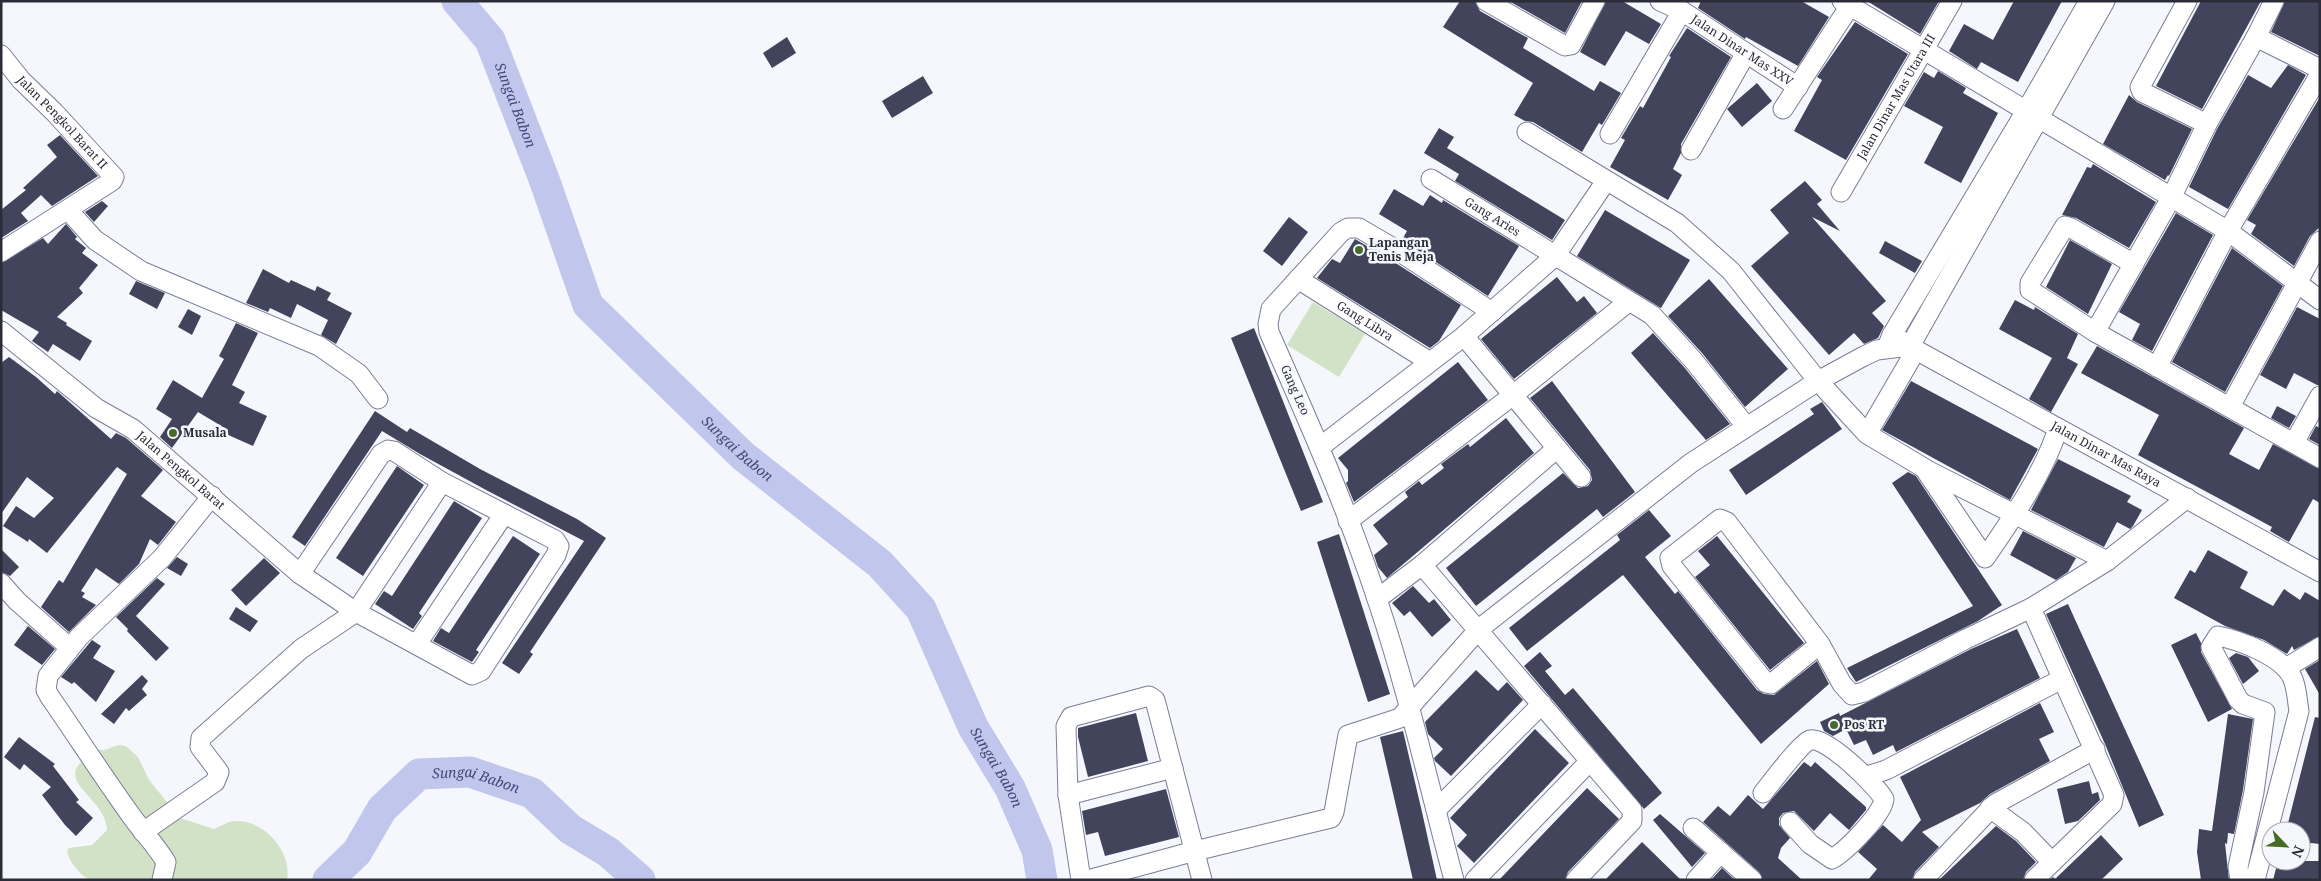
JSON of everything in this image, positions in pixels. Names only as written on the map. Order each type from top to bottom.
[{"type":"street","points":[[1486,1],[1565,46],[1571,45],[1595,1]]},
{"type":"street","name":"Jalan Dinar Mas XXV","points":[[1660,1],[1682,11],[1798,88]]},
{"type":"street","name":"Jalan Dinar Mas Utara III","points":[[1841,192],[1952,1]]},
{"type":"street","points":[[1867,434],[2033,115],[2088,1]]},
{"type":"street","points":[[1088,880],[1195,851],[1331,818],[1334,812],[1346,737],[1400,718],[1479,629],[1691,462],[1818,381],[1889,342],[2105,1]]},
{"type":"street","points":[[2187,1],[2140,87],[2142,92],[2206,124]]},
{"type":"street","points":[[2095,332],[2171,198],[2206,124],[2256,37],[2274,1]]},
{"type":"street","points":[[1783,109],[1798,88],[1848,3],[1923,51],[2228,231],[2296,284],[2320,300]]},
{"type":"street","points":[[1610,134],[1682,11]]},
{"type":"street","points":[[2256,37],[2320,69]]},
{"type":"street","points":[[1692,150],[1746,53]]},
{"type":"street","name":"Jalan Pengkol Barat II","points":[[1,55],[21,80],[113,175],[112,181],[1,252]]},
{"type":"street","points":[[2157,366],[2228,231],[2320,74]]},
{"type":"street","points":[[1527,132],[1677,223],[1731,271],[1818,381],[1867,434],[1924,468],[2107,561]]},
{"type":"street","name":"Gang Aries","points":[[1431,179],[1628,302],[1652,315],[1693,360],[1746,426]]},
{"type":"street","points":[[1320,447],[1464,336],[1555,256],[1606,181]]},
{"type":"street","points":[[68,210],[95,240],[141,271],[320,346],[359,374],[378,399]]},
{"type":"street","points":[[2134,264],[2065,226],[2030,283],[2030,290],[2095,332],[2320,458]]},
{"type":"street","points":[[1298,279],[1341,232],[1348,228],[1359,228],[1400,252],[1492,312]]},
{"type":"street","points":[[2230,407],[2320,242]]},
{"type":"street","name":"Gang Leo","points":[[1298,279],[1271,309],[1268,324],[1269,332],[1320,447],[1377,599],[1409,708],[1454,880]]},
{"type":"street","name":"Gang Libra","points":[[1298,279],[1430,362]]},
{"type":"street","points":[[1348,521],[1512,396],[1628,302]]},
{"type":"street","name":"Jalan Pengkol Barat","points":[[1,331],[96,408],[133,429],[300,574],[356,612],[472,674],[481,671],[556,555],[559,546],[555,540],[504,514]]},
{"type":"street","points":[[1464,336],[1581,477]]},
{"type":"street","name":"Jalan Dinar Mas Raya","points":[[1889,342],[1913,348],[2320,572]]},
{"type":"street","points":[[2294,443],[2320,396]]},
{"type":"street","points":[[1924,468],[1985,558],[2015,515],[2053,443],[2058,428]]},
{"type":"street","points":[[1377,599],[1422,565],[1556,448]]},
{"type":"street","points":[[300,574],[382,454],[388,450],[394,451],[442,482],[504,514],[417,644]]},
{"type":"street","points":[[143,832],[215,782],[219,776],[216,767],[200,747],[200,738],[301,649],[356,612],[442,482]]},
{"type":"street","points":[[162,880],[166,862],[143,832],[46,690],[48,676],[70,648],[105,611],[162,558],[212,496]]},
{"type":"street","points":[[1820,644],[1771,684],[1766,683],[1672,566],[1670,558],[1720,519],[1727,522],[1820,644],[1842,684],[1852,695],[1864,692],[1966,639],[2031,608],[2107,561],[2187,498]]},
{"type":"street","points":[[1422,565],[1479,629],[1632,810],[1633,817],[1576,880]]},
{"type":"street","points":[[1,583],[17,601],[70,648]]},
{"type":"street","points":[[2031,608],[2114,795],[2112,804],[2034,880]]},
{"type":"street","points":[[2255,880],[2299,711],[2293,678],[2281,662],[2234,639],[2218,636],[2211,647],[2238,699],[2244,704],[2265,712],[2299,711]]},
{"type":"street","points":[[2286,668],[2320,647]]},
{"type":"street","points":[[1867,776],[1886,770],[2062,679]]},
{"type":"street","points":[[1081,880],[1068,795],[1066,726],[1071,717],[1149,696],[1155,700],[1202,880]]},
{"type":"street","points":[[1436,810],[1542,704]]},
{"type":"street","points":[[2240,880],[2238,868],[2254,792],[2265,712]]},
{"type":"street","points":[[1763,792],[1808,741],[1814,740],[1824,743],[1867,776],[1881,794],[1884,804],[1840,854],[1832,859],[1810,844],[1790,822]]},
{"type":"street","points":[[1923,880],[1990,808],[2095,749]]},
{"type":"street","points":[[1475,880],[1590,761]]},
{"type":"street","points":[[1068,795],[1173,768]]},
{"type":"street","points":[[1990,808],[2022,832],[2052,862]]},
{"type":"street","points":[[1693,828],[1752,880]]},
{"type":"street","points":[[1696,880],[1721,852]]},
{"type":"green space","points":[[1313,302],[1365,334],[1339,377],[1287,345]]},
{"type":"green space","points":[[119,745],[126,746],[138,757],[149,780],[180,818],[214,829],[229,822],[241,821],[263,829],[272,837],[285,857],[288,869],[287,880],[90,880],[82,875],[73,864],[67,851],[69,848],[92,845],[107,830],[105,819],[99,809],[79,785],[76,778],[76,770],[81,762],[94,751]]},
{"type":"building","points":[[1460,1],[1475,1],[1480,11],[1528,38],[1523,48],[1594,91],[1600,81],[1621,93],[1602,125],[1599,123],[1582,152],[1533,122],[1525,121],[1514,115],[1533,83],[1443,27]]},
{"type":"building","points":[[1509,1],[1582,1],[1565,33]]},
{"type":"building","points":[[1606,1],[1622,1],[1661,24],[1649,44],[1626,31],[1605,66],[1580,52]]},
{"type":"building","points":[[1701,1],[1801,1],[1829,17],[1798,66],[1746,37],[1745,39],[1698,8]]},
{"type":"building","points":[[1867,1],[1939,1],[1920,34]]},
{"type":"building","points":[[2014,1],[2062,1],[2018,82],[1981,62],[1977,69],[1949,51],[1964,24],[1993,40]]},
{"type":"building","points":[[2201,1],[2261,1],[2202,109],[2156,86]]},
{"type":"building","points":[[2285,1],[2320,1],[2320,56],[2271,32]]},
{"type":"building","points":[[1855,22],[1908,54],[1846,160],[1794,131],[1822,80],[1817,77]]},
{"type":"building","points":[[1687,28],[1731,57],[1681,144],[1681,153],[1673,169],[1682,175],[1668,200],[1610,167],[1625,140],[1621,138],[1640,106],[1643,108],[1671,57],[1669,56]]},
{"type":"building","points":[[787,37],[796,53],[772,68],[763,53]]},
{"type":"building","points":[[2288,65],[2306,75],[2228,209],[2189,187],[2217,129],[2248,75],[2271,88]]},
{"type":"building","points":[[1938,71],[1966,88],[1963,93],[1998,113],[1961,183],[1924,163],[1943,127],[1904,106],[1924,72],[1934,78]]},
{"type":"building","points":[[923,76],[933,93],[892,118],[882,101]]},
{"type":"building","points":[[1757,83],[1772,101],[1742,127],[1727,109]]},
{"type":"building","points":[[2129,95],[2137,102],[2192,129],[2169,176],[2165,180],[2103,144]]},
{"type":"building","points":[[2320,97],[2320,227],[2310,236],[2294,266],[2251,234],[2256,225],[2247,220]]},
{"type":"building","points":[[1439,128],[1454,137],[1447,148],[1565,220],[1552,240],[1455,181],[1459,174],[1424,153]]},
{"type":"building","points":[[60,135],[98,176],[52,206],[41,195],[21,213],[28,221],[1,238],[1,210],[26,190],[23,188],[57,157],[47,145]]},
{"type":"building","points":[[2093,164],[2156,202],[2129,248],[2076,218],[2062,215],[2087,167],[2091,168]]},
{"type":"building","points":[[1805,181],[1822,200],[1817,204],[1840,231],[1812,217],[1886,301],[1872,313],[1884,326],[1878,338],[1864,344],[1854,333],[1829,355],[1751,266],[1789,233],[1770,210]]},
{"type":"building","points":[[1394,189],[1423,206],[1430,195],[1442,203],[1443,200],[1519,246],[1488,296],[1402,240],[1407,231],[1379,214]]},
{"type":"building","points":[[102,201],[108,206],[94,222],[85,212]]},
{"type":"building","points":[[1605,210],[1690,260],[1661,308],[1577,256]]},
{"type":"building","points":[[2176,213],[2213,235],[2152,351],[2132,340],[2140,324],[2119,312]]},
{"type":"building","points":[[1289,217],[1308,232],[1282,266],[1263,251]]},
{"type":"building","points":[[66,224],[77,237],[75,239],[86,248],[82,253],[98,265],[79,288],[83,293],[57,317],[67,323],[66,325],[92,341],[80,361],[53,344],[48,352],[32,341],[39,332],[1,310],[1,263],[43,238],[48,244]]},
{"type":"building","points":[[1355,239],[1461,305],[1439,341],[1430,348],[1317,278],[1332,259],[1340,263]]},
{"type":"building","points":[[2070,240],[2112,264],[2088,314],[2046,287]]},
{"type":"building","points":[[1885,241],[1922,261],[1915,273],[1879,253]]},
{"type":"building","points":[[2232,248],[2283,286],[2225,392],[2172,362]]},
{"type":"building","points":[[263,269],[289,283],[291,280],[315,291],[317,286],[331,293],[327,300],[352,313],[336,344],[321,335],[328,320],[297,304],[291,318],[270,308],[268,312],[246,303]]},
{"type":"building","points":[[1557,277],[1577,302],[1584,296],[1597,313],[1514,379],[1481,339]]},
{"type":"building","points":[[1709,279],[1788,369],[1745,407],[1702,353],[1668,316]]},
{"type":"building","points":[[136,281],[165,293],[157,309],[129,294]]},
{"type":"building","points":[[2015,300],[2034,310],[2035,307],[2078,334],[2067,358],[2078,364],[2051,412],[2029,399],[2052,358],[1999,329]]},
{"type":"building","points":[[2297,307],[2320,319],[2320,385],[2294,373],[2286,389],[2260,375]]},
{"type":"building","points":[[188,309],[201,316],[192,335],[178,327]]},
{"type":"building","points":[[236,323],[258,333],[232,385],[245,392],[239,403],[267,416],[253,446],[226,434],[228,430],[198,412],[172,448],[160,437],[172,419],[156,409],[173,380],[202,398],[224,359],[219,356]]},
{"type":"building","points":[[1254,328],[1323,502],[1301,511],[1231,338]]},
{"type":"building","points":[[1653,333],[1684,367],[1730,424],[1706,440],[1631,353]]},
{"type":"building","points":[[2097,346],[2244,428],[2229,454],[2259,470],[2273,444],[2320,469],[2320,503],[2313,499],[2289,542],[2270,531],[2272,527],[2138,455],[2159,415],[2081,373]]},
{"type":"building","points":[[9,357],[55,394],[57,391],[111,439],[116,433],[126,438],[163,470],[141,496],[176,522],[158,545],[150,539],[139,564],[119,584],[96,568],[81,591],[85,593],[82,597],[96,605],[69,632],[41,607],[59,580],[63,583],[127,474],[117,467],[47,553],[29,539],[28,542],[3,526],[16,506],[34,518],[54,498],[27,477],[1,514],[1,363]]},
{"type":"building","points":[[1458,362],[1488,400],[1354,502],[1346,483],[1348,481],[1348,470],[1338,458]]},
{"type":"building","points":[[1552,381],[1635,492],[1603,517],[1597,509],[1476,606],[1446,568],[1563,473],[1578,488],[1588,486],[1592,480],[1590,470],[1530,398]]},
{"type":"building","points":[[1911,381],[2038,449],[2010,500],[1882,430]]},
{"type":"building","points":[[1822,402],[1842,429],[1746,495],[1729,470],[1814,414],[1810,409]]},
{"type":"building","points":[[2277,406],[2296,416],[2289,428],[2271,418]]},
{"type":"building","points":[[375,411],[407,432],[410,428],[480,469],[577,519],[606,538],[530,652],[533,654],[519,674],[502,663],[584,541],[486,490],[382,431],[305,546],[292,537]]},
{"type":"building","points":[[1506,418],[1534,453],[1387,578],[1378,567],[1374,555],[1388,544],[1373,525],[1408,497],[1405,492],[1419,481],[1422,485],[1444,468],[1441,464],[1468,444],[1470,447]]},
{"type":"building","points":[[2316,426],[2320,428],[2320,445],[2309,439]]},
{"type":"building","points":[[2058,459],[2131,496],[2127,502],[2142,510],[2133,526],[2130,529],[2117,522],[2104,547],[2031,510]]},
{"type":"building","points":[[397,466],[424,485],[363,576],[336,558]]},
{"type":"building","points":[[1908,472],[1916,476],[2002,605],[1978,621],[1856,682],[1847,668],[1973,606],[1892,483]]},
{"type":"building","points":[[454,501],[482,518],[419,613],[422,616],[413,629],[375,604],[384,591],[392,596]]},
{"type":"building","points":[[1649,510],[1671,536],[1645,557],[1675,594],[1678,591],[1757,690],[1764,694],[1774,695],[1817,661],[1829,684],[1761,744],[1623,575],[1527,651],[1509,628],[1620,540],[1617,535]]},
{"type":"building","points":[[2023,531],[2076,558],[2068,572],[2056,580],[2010,555]]},
{"type":"building","points":[[1339,534],[1390,694],[1368,702],[1317,542]]},
{"type":"building","points":[[513,536],[540,554],[476,650],[479,652],[472,662],[433,641],[441,628],[449,633]]},
{"type":"building","points":[[1717,536],[1804,643],[1770,670],[1695,577],[1710,565],[1698,551]]},
{"type":"building","points":[[1,549],[19,567],[10,576],[1,572]]},
{"type":"building","points":[[2208,550],[2248,572],[2240,588],[2273,606],[2284,589],[2300,600],[2305,592],[2320,601],[2320,636],[2294,650],[2292,646],[2287,654],[2264,640],[2225,626],[2174,598],[2190,570],[2195,573]]},
{"type":"building","points":[[177,557],[188,564],[181,576],[167,568]]},
{"type":"building","points":[[264,558],[280,573],[246,606],[231,590]]},
{"type":"building","points":[[157,578],[165,584],[136,616],[169,648],[156,661],[116,617]]},
{"type":"building","points":[[1413,586],[1429,603],[1434,599],[1451,620],[1432,637],[1410,611],[1404,616],[1392,603]]},
{"type":"building","points":[[2068,604],[2164,815],[2139,827],[2105,744],[2046,614]]},
{"type":"building","points":[[236,607],[258,621],[250,632],[229,619]]},
{"type":"building","points":[[28,626],[55,649],[42,665],[14,645]]},
{"type":"building","points":[[2017,629],[2040,678],[1896,752],[1893,745],[1873,755],[1866,740],[1854,745],[1846,729],[1833,736],[1824,731],[1820,722],[1839,713],[1840,716],[1971,649]]},
{"type":"building","points":[[2196,633],[2201,643],[2201,652],[2232,709],[2208,722],[2171,645]]},
{"type":"building","points":[[92,640],[101,646],[93,658],[115,671],[96,702],[74,682],[72,684],[61,677]]},
{"type":"building","points":[[1540,652],[1552,666],[1545,671],[1565,695],[1573,688],[1662,793],[1644,809],[1524,666]]},
{"type":"building","points":[[2236,653],[2248,657],[2259,671],[2243,684],[2229,658]]},
{"type":"building","points":[[2320,660],[2320,695],[2305,669]]},
{"type":"building","points":[[1476,670],[1498,691],[1507,682],[1523,700],[1451,776],[1435,761],[1434,758],[1443,749],[1428,734],[1425,722]]},
{"type":"building","points":[[142,675],[148,681],[142,689],[147,695],[129,711],[126,708],[114,724],[101,714]]},
{"type":"building","points":[[2040,703],[2054,732],[2039,739],[2050,761],[1990,794],[1980,803],[1922,832],[1939,847],[1915,872],[1912,880],[1868,880],[1877,869],[1858,852],[1883,825],[1902,842],[1921,820],[1900,777]]},
{"type":"building","points":[[1136,713],[1148,761],[1088,777],[1078,737],[1078,728]]},
{"type":"building","points":[[2228,714],[2253,719],[2243,790],[2234,834],[2228,833],[2227,844],[2225,843],[2229,880],[2201,880],[2197,852],[2199,829],[2212,831]]},
{"type":"building","points":[[2315,717],[2320,718],[2320,844],[2311,843],[2311,821],[2289,821]]},
{"type":"building","points":[[1535,729],[1569,763],[1474,863],[1457,846],[1467,835],[1450,818]]},
{"type":"building","points":[[1403,731],[1437,880],[1413,880],[1380,737]]},
{"type":"building","points":[[19,737],[55,764],[53,766],[79,800],[76,802],[93,818],[76,836],[42,795],[51,787],[24,764],[20,770],[4,757]]},
{"type":"building","points":[[1804,762],[1811,767],[1815,762],[1866,807],[1866,810],[1849,830],[1830,813],[1814,831],[1794,811],[1783,813],[1779,818],[1779,825],[1790,838],[1781,848],[1778,858],[1802,880],[1763,880],[1759,872],[1703,822],[1718,806],[1730,816],[1748,795],[1763,809]]},
{"type":"building","points":[[2089,781],[2092,794],[2098,792],[2100,800],[2078,821],[2065,824],[2057,789]]},
{"type":"building","points":[[1587,788],[1619,819],[1568,872],[1565,880],[1499,880]]},
{"type":"building","points":[[1166,789],[1179,837],[1105,856],[1098,832],[1086,835],[1082,811]]},
{"type":"building","points":[[1660,814],[1705,853],[1692,867],[1653,820]]},
{"type":"building","points":[[1996,826],[2016,841],[2036,862],[2026,872],[2023,880],[1939,880]]},
{"type":"building","points":[[2101,835],[2123,859],[2101,880],[2050,880],[2053,877],[2055,879]]},
{"type":"building","points":[[1642,842],[1681,880],[1605,880]]},
{"type":"building","points":[[2311,861],[2320,861],[2320,880],[2273,880],[2275,871],[2311,871]]},
{"type":"building","points":[[1722,868],[1735,880],[1711,880]]},
{"type":"waterway","name":"Sungai Babon","points":[[457,1],[490,40],[544,179],[588,305],[743,456],[880,564],[921,609],[973,727],[1010,788],[1037,850],[1042,880]]},
{"type":"waterway","name":"Sungai Babon","points":[[328,880],[357,852],[382,809],[419,774],[470,772],[532,793],[570,829],[608,852],[640,880]]},
{"type":"place","name":"Lapangan Tenis Meja","points":[[1359,250]]},
{"type":"place","name":"Musala","points":[[173,433]]},
{"type":"place","name":"Pos RT","points":[[1834,725]]}]
